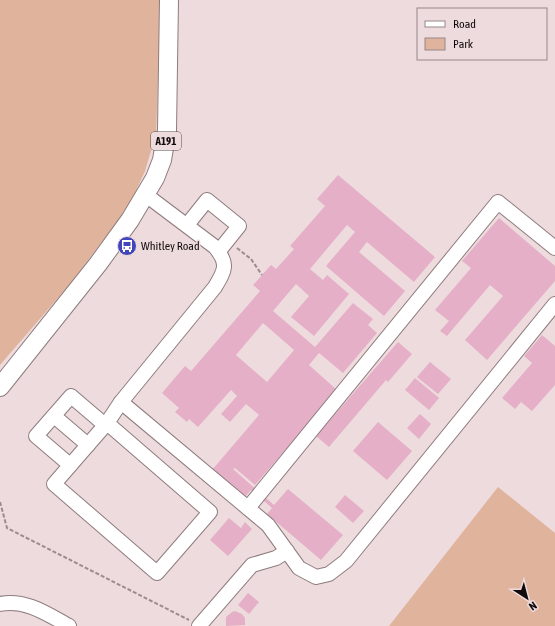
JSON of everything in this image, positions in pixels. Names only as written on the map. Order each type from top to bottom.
[{"type":"main road","name":"A191","points":[[0,387],[98,264],[130,220],[146,195],[162,160],[167,130],[169,0]]},
{"type":"street","points":[[146,195],[187,225],[223,246]]},
{"type":"street","points":[[70,465],[36,436],[71,396],[106,424],[210,512],[157,573],[54,484],[106,424],[121,402],[215,287],[225,269],[223,246],[239,226],[207,200],[187,225]]},
{"type":"street","points":[[248,508],[498,202],[555,248]]},
{"type":"street","points":[[121,402],[268,525],[299,568],[316,577],[329,574],[346,562],[555,304]]},
{"type":"street","points":[[54,416],[88,445]]},
{"type":"street","points":[[199,626],[252,565],[276,558],[287,551]]},
{"type":"street","points":[[0,604],[9,602],[21,603],[32,607],[68,626]]},
{"type":"path","points":[[223,246],[251,259],[262,275]]},
{"type":"path","points":[[0,502],[7,528],[199,626]]},
{"type":"green space","points":[[0,0],[161,0],[156,134],[145,171],[134,195],[117,222],[70,284],[0,365]]},
{"type":"green space","points":[[498,487],[555,533],[555,626],[389,626]]},
{"type":"building","points":[[338,175],[435,257],[414,282],[367,242],[359,252],[405,291],[384,316],[326,266],[355,232],[347,225],[310,269],[323,280],[327,275],[349,294],[314,336],[291,317],[309,296],[296,284],[273,311],[315,347],[353,303],[373,319],[368,325],[377,333],[343,373],[319,353],[309,365],[337,390],[255,485],[235,468],[233,469],[274,505],[288,489],[343,535],[321,560],[267,514],[272,508],[251,490],[244,498],[212,470],[259,415],[246,404],[230,422],[221,414],[237,396],[231,390],[198,427],[189,419],[187,422],[175,412],[179,408],[162,393],[185,366],[191,371],[260,291],[253,285],[271,265],[276,269],[294,249],[290,246],[325,206],[317,199]],"holes":[[[263,323],[294,350],[267,382],[236,355]]]},
{"type":"building","points":[[499,218],[555,266],[555,281],[487,360],[465,340],[503,296],[490,285],[447,336],[440,331],[449,321],[435,310],[471,268],[462,261]]},
{"type":"building","points":[[542,335],[555,346],[555,385],[532,411],[521,402],[515,409],[502,398],[532,363],[524,356]]},
{"type":"building","points":[[398,342],[412,354],[388,382],[386,380],[329,447],[316,436]]},
{"type":"building","points":[[430,362],[451,379],[438,394],[417,377]]},
{"type":"building","points":[[415,378],[439,398],[429,410],[405,390]]},
{"type":"building","points":[[420,414],[431,424],[419,439],[407,428]]},
{"type":"building","points":[[378,422],[412,451],[387,480],[353,451]]},
{"type":"building","points":[[345,495],[364,511],[353,523],[335,507]]},
{"type":"building","points":[[229,518],[241,528],[245,522],[252,529],[228,556],[210,540]]},
{"type":"building","points":[[248,593],[259,602],[249,614],[238,605]]},
{"type":"building","points":[[235,611],[242,614],[245,618],[245,625],[226,626],[226,617]]},
{"type":"place","name":"Whitley Road","points":[[127,246]]}]
